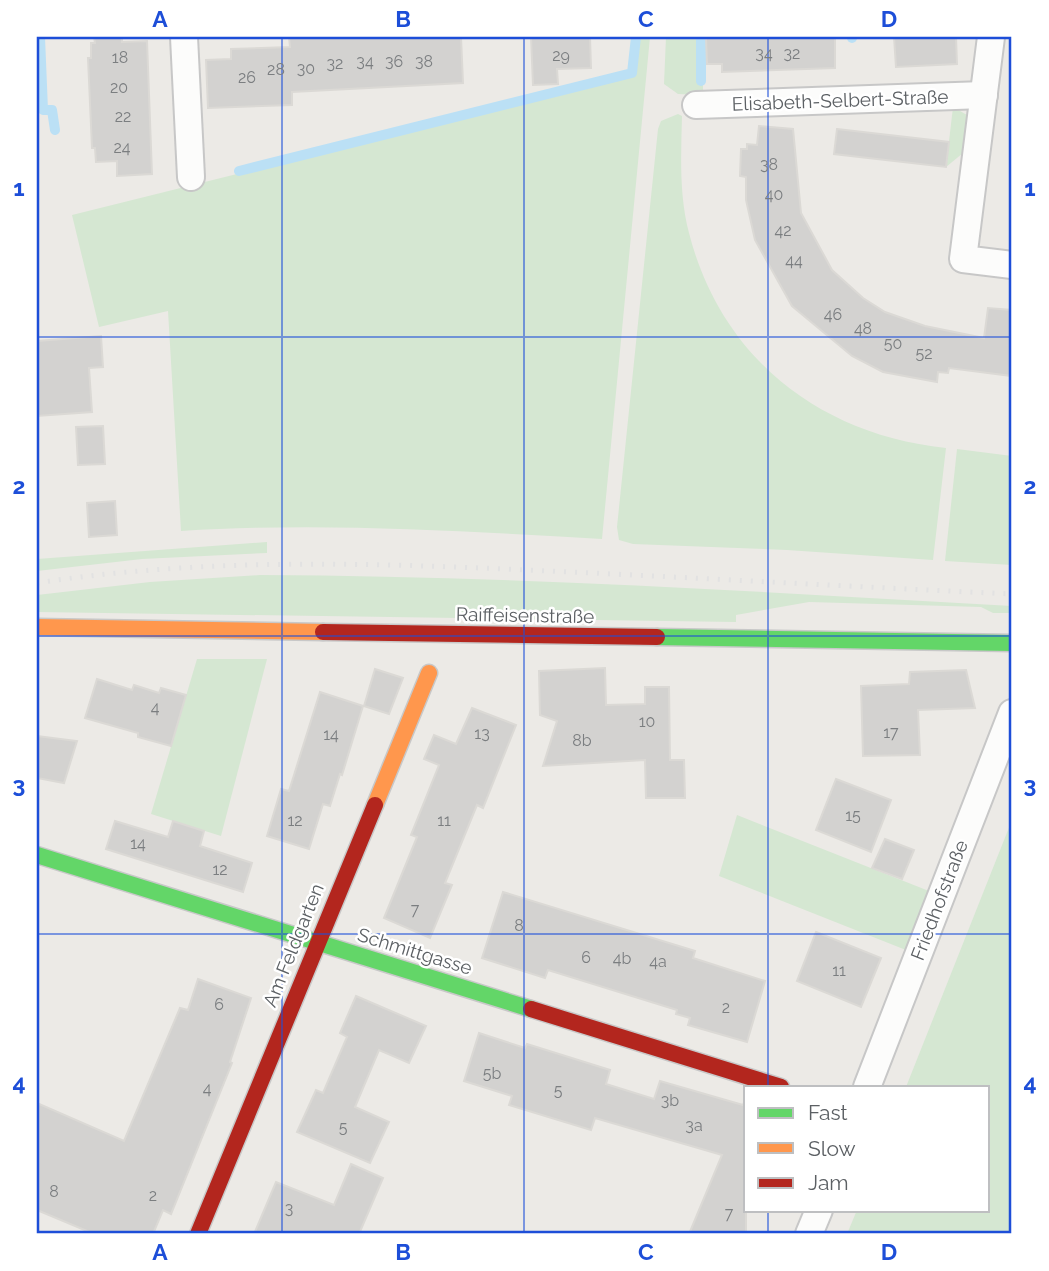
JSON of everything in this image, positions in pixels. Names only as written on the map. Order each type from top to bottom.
[{"type":"street","points":[[184,37],[191,177]]},
{"type":"street","points":[[991,37],[963,259],[1012,265]]},
{"type":"street","name":"Elisabeth-Selbert-Straße","points":[[696,105],[984,95]]},
{"type":"street","name":"Raiffeisenstraße","points":[[37,627],[1012,643]]},
{"type":"street","name":"Am Feldgarten","points":[[198,1234],[429,673]]},
{"type":"street","name":"Friedhofstraße","points":[[867,1086],[1012,713]]},
{"type":"street","name":"Schmittgasse","points":[[37,855],[777,1086]]},
{"type":"street","points":[[809,1234],[818,1212]]},
{"type":"green space","points":[[638,37],[650,37],[602,539],[339,527],[181,531],[168,311],[99,327],[72,215],[634,75]]},
{"type":"green space","points":[[666,37],[698,37],[698,81],[703,81],[703,95],[678,94],[664,84]]},
{"type":"green space","points":[[953,107],[967,115],[963,153],[946,167]]},
{"type":"green space","points":[[678,114],[682,116],[682,190],[689,233],[704,278],[725,318],[751,353],[782,382],[818,407],[857,426],[900,440],[946,448],[933,560],[787,550],[633,544],[619,540],[617,527],[658,129],[661,121]]},
{"type":"green space","points":[[957,449],[1012,456],[1012,565],[945,561]]},
{"type":"green space","points":[[267,542],[267,553],[142,559],[37,571],[37,559]]},
{"type":"green space","points":[[260,575],[448,578],[730,590],[1012,606],[1012,613],[993,613],[981,607],[809,602],[736,615],[736,622],[37,612],[37,595],[150,582]]},
{"type":"green space","points":[[197,659],[267,659],[221,836],[151,814]]},
{"type":"green space","points":[[737,815],[934,893],[911,952],[719,876]]},
{"type":"green space","points":[[1012,820],[1012,1234],[847,1234],[856,1212],[990,1212],[990,1086],[906,1086]]},
{"type":"building","points":[[94,37],[122,37],[122,42],[147,41],[152,174],[117,176],[117,161],[96,162],[95,148],[92,148],[88,58],[91,58],[91,43],[95,43]]},
{"type":"building","points":[[289,37],[461,37],[463,83],[292,92],[292,105],[208,108],[206,60],[231,59],[231,49],[290,47]]},
{"type":"building","points":[[531,37],[590,37],[591,68],[557,69],[558,84],[533,85]]},
{"type":"building","points":[[706,37],[835,37],[835,68],[722,72],[722,64],[707,64]]},
{"type":"building","points":[[894,37],[956,37],[957,64],[896,67]]},
{"type":"building","points":[[759,126],[793,129],[801,213],[832,270],[863,298],[885,312],[925,326],[984,338],[988,308],[1012,310],[1012,376],[949,368],[948,373],[938,372],[937,382],[883,372],[852,356],[792,306],[755,240],[746,200],[746,177],[740,176],[741,149],[747,149],[747,144],[757,145]]},
{"type":"building","points":[[837,129],[949,142],[946,167],[834,154]]},
{"type":"building","points":[[101,336],[103,367],[89,368],[92,412],[37,416],[37,341]]},
{"type":"building","points":[[103,426],[105,464],[78,465],[76,427]]},
{"type":"building","points":[[115,501],[117,535],[89,537],[87,503]]},
{"type":"building","points":[[605,668],[606,705],[645,704],[645,687],[669,687],[670,760],[684,760],[685,798],[646,798],[645,760],[543,766],[557,721],[540,715],[539,671]]},
{"type":"building","points":[[375,669],[403,678],[389,714],[364,706]]},
{"type":"building","points":[[966,670],[975,708],[918,710],[920,755],[863,756],[861,686],[909,684],[910,672]]},
{"type":"building","points":[[97,679],[132,690],[134,685],[159,693],[161,688],[186,695],[171,746],[138,737],[138,733],[85,718]]},
{"type":"building","points":[[320,692],[363,706],[342,775],[340,774],[330,806],[323,804],[309,849],[267,836],[281,789],[289,791]]},
{"type":"building","points":[[472,708],[516,725],[483,808],[477,805],[445,883],[452,885],[430,938],[384,918],[417,837],[411,835],[439,765],[424,759],[434,735],[456,744]]},
{"type":"building","points":[[37,736],[77,741],[64,783],[37,778]]},
{"type":"building","points":[[836,779],[891,800],[871,852],[816,830]]},
{"type":"building","points":[[115,821],[168,837],[173,821],[204,831],[200,846],[252,863],[243,892],[106,849]]},
{"type":"building","points":[[885,839],[914,850],[902,879],[872,868]]},
{"type":"building","points":[[503,892],[695,951],[693,958],[765,981],[747,1042],[688,1025],[690,1018],[676,1014],[677,1010],[548,970],[545,978],[482,958]]},
{"type":"building","points":[[816,932],[881,958],[861,1007],[797,981]]},
{"type":"building","points":[[198,979],[251,998],[230,1062],[232,1063],[171,1214],[163,1210],[153,1234],[94,1234],[37,1210],[37,1103],[124,1141],[180,1008],[188,1010]]},
{"type":"building","points":[[356,996],[426,1026],[409,1063],[379,1050],[355,1107],[389,1122],[370,1163],[297,1132],[316,1090],[323,1093],[347,1037],[340,1033]]},
{"type":"building","points":[[479,1033],[525,1048],[527,1044],[610,1070],[606,1084],[654,1099],[660,1081],[743,1105],[744,1103],[746,1234],[689,1234],[722,1155],[595,1118],[591,1130],[509,1105],[512,1096],[464,1081]]},
{"type":"building","points":[[351,1164],[383,1178],[359,1234],[254,1234],[276,1182],[334,1205]]},
{"type":"waterway","points":[[40,37],[43,110],[52,110],[55,130]]},
{"type":"waterway","points":[[239,171],[632,73],[636,37]]},
{"type":"waterway","points":[[701,37],[701,81]]},
{"type":"railway","points":[[37,583],[165,569],[356,564],[1012,594]]},
{"type":"traffic: fast","points":[[657,637],[1012,643]]},
{"type":"traffic: fast","points":[[37,855],[531,1009]]},
{"type":"traffic: slow","points":[[37,627],[323,632]]},
{"type":"traffic: slow","points":[[375,805],[429,673]]},
{"type":"traffic: jam","points":[[323,632],[657,637]]},
{"type":"traffic: jam","points":[[198,1234],[375,805]]},
{"type":"traffic: jam","points":[[531,1009],[778,1086]]}]
